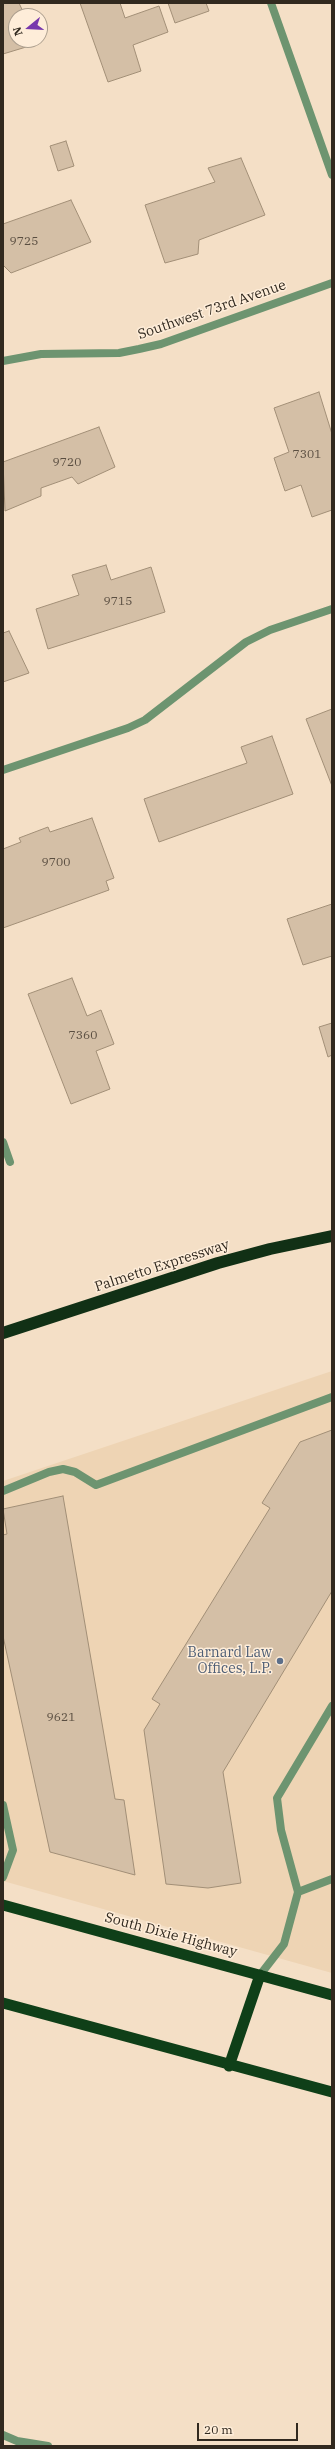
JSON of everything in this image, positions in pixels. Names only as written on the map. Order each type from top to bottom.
[{"type":"highway","name":"Palmetto Expressway","points":[[3,1333],[218,1263],[270,1249],[332,1236]]},
{"type":"highway","name":"South Dixie Highway","points":[[3,1905],[332,1994]]},
{"type":"highway","points":[[229,2066],[260,1975]]},
{"type":"highway","points":[[3,2003],[229,2066],[332,2092]]},
{"type":"street","points":[[271,3],[332,175]]},
{"type":"street","name":"Southwest 73rd Avenue","points":[[3,361],[41,354],[118,353],[161,344],[332,283]]},
{"type":"street","points":[[3,770],[128,728],[145,720],[246,642],[270,630],[332,609]]},
{"type":"street","points":[[3,1142],[10,1162]]},
{"type":"street","points":[[3,1491],[49,1472],[64,1469],[75,1472],[96,1485],[332,1397]]},
{"type":"street","points":[[260,1975],[284,1944],[298,1892],[281,1830],[277,1798],[332,1706]]},
{"type":"street","points":[[3,1805],[13,1850],[3,1877]]},
{"type":"street","points":[[298,1892],[332,1879]]},
{"type":"street","points":[[3,2434],[17,2441],[48,2446]]},
{"type":"shaded area","points":[[332,1371],[332,1973],[3,1881],[3,1481]]},
{"type":"building","points":[[3,3],[19,3],[21,8],[8,8],[8,48],[23,48],[3,54]]},
{"type":"building","points":[[80,3],[120,3],[125,18],[159,6],[168,32],[133,45],[141,71],[108,82]]},
{"type":"building","points":[[168,3],[206,3],[209,11],[175,23]]},
{"type":"building","points":[[66,141],[74,166],[58,171],[50,146]]},
{"type":"building","points":[[241,158],[265,215],[199,240],[198,254],[165,263],[145,205],[215,182],[208,168]]},
{"type":"building","points":[[71,200],[91,242],[11,273],[3,265],[3,224]]},
{"type":"building","points":[[319,392],[332,434],[332,510],[312,517],[301,485],[285,491],[274,458],[289,452],[274,408]]},
{"type":"building","points":[[99,427],[115,467],[78,484],[72,477],[41,488],[41,496],[5,511],[3,462]]},
{"type":"building","points":[[106,565],[111,580],[151,567],[165,612],[48,649],[36,609],[79,595],[72,575]]},
{"type":"building","points":[[9,631],[29,673],[3,682],[3,633]]},
{"type":"building","points":[[332,709],[332,786],[306,719]]},
{"type":"building","points":[[272,736],[293,794],[159,842],[144,799],[247,763],[241,747]]},
{"type":"building","points":[[92,818],[114,878],[106,881],[109,890],[3,928],[3,849],[21,842],[19,838],[48,827],[50,832]]},
{"type":"building","points":[[332,904],[332,956],[303,965],[287,919]]},
{"type":"building","points":[[72,978],[87,1016],[101,1010],[114,1044],[96,1051],[110,1089],[71,1104],[28,994]]},
{"type":"building","points":[[332,1023],[332,1055],[328,1057],[319,1027]]},
{"type":"building","points":[[332,1430],[332,1591],[223,1772],[241,1883],[208,1888],[166,1884],[144,1730],[160,1704],[152,1699],[270,1508],[262,1503],[300,1442]]},
{"type":"building","points":[[63,1496],[115,1799],[124,1800],[135,1875],[50,1852],[3,1636],[3,1535],[7,1534],[3,1509]]},
{"type":"place","name":"Barnard Law Offices, L.P.","points":[[280,1661]]}]
